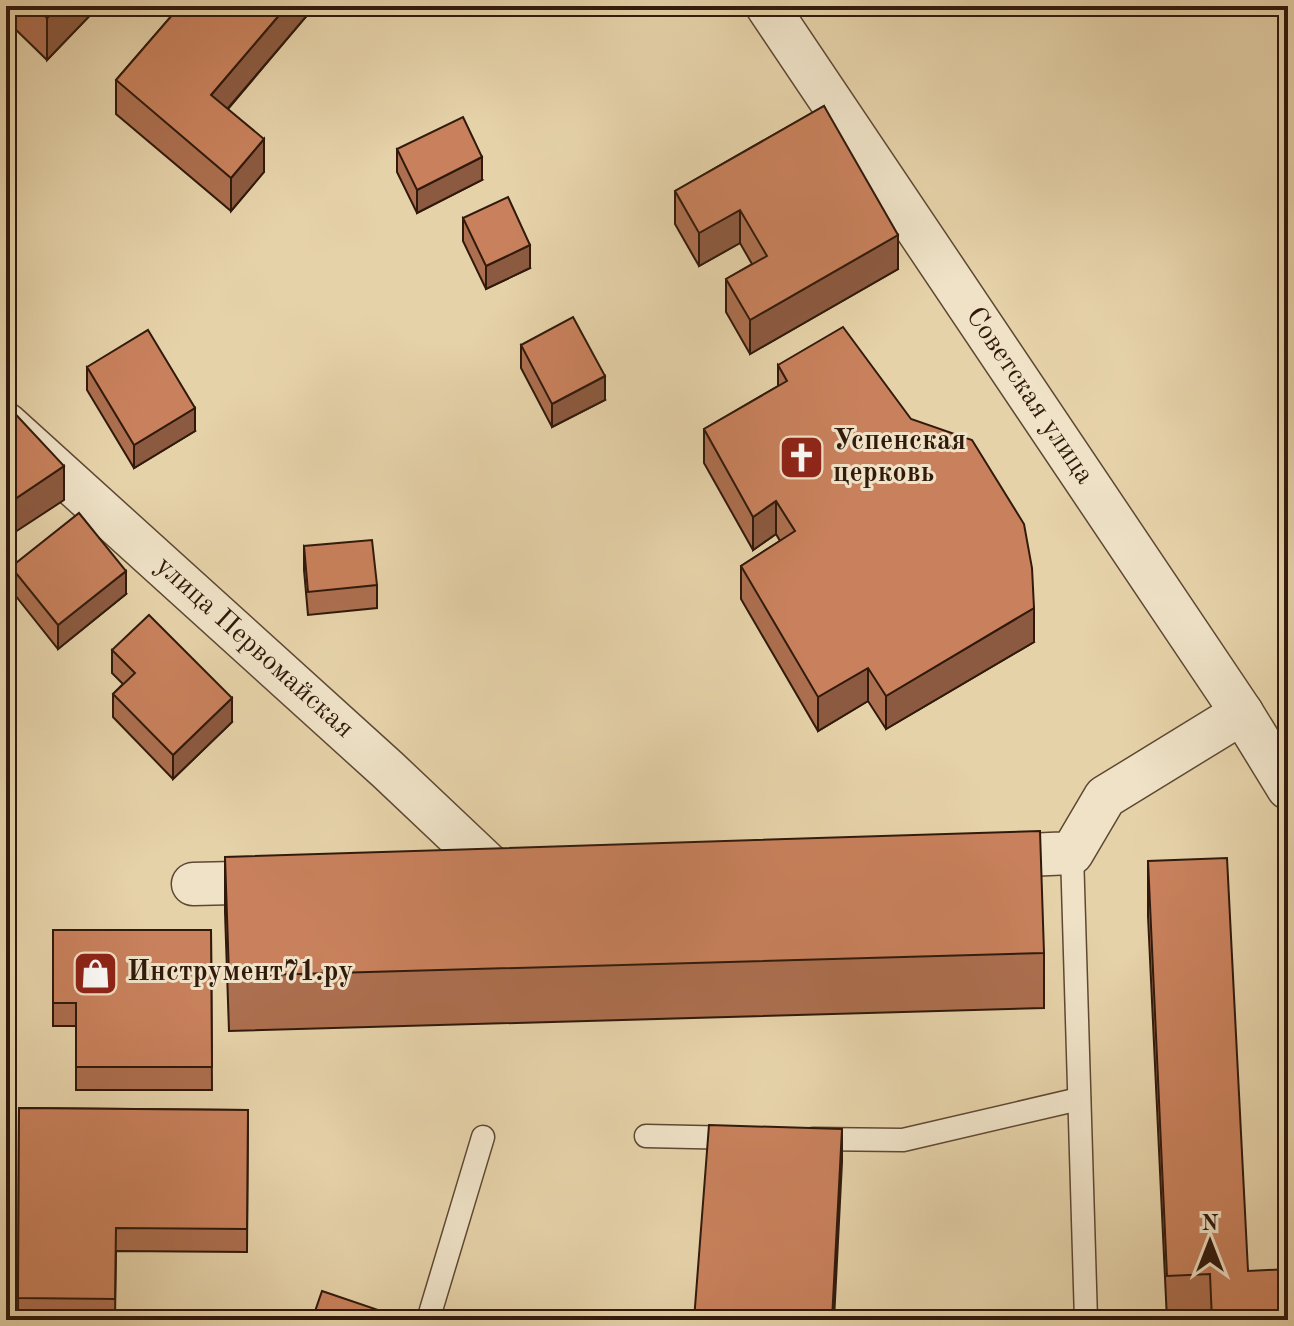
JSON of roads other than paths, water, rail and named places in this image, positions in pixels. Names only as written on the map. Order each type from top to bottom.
[{"type":"street","name":"Советская улица","points":[[767,6],[1242,713],[1288,788]]},
{"type":"street","name":"улица Первомайская","points":[[6,424],[388,770],[516,875],[454,877]]},
{"type":"street","points":[[945,858],[1072,853],[1105,797],[1242,713]]},
{"type":"street","points":[[193,884],[316,881]]},
{"type":"lane","points":[[1072,853],[1086,1320]]},
{"type":"lane","points":[[797,1139],[903,1140],[1079,1099]]},
{"type":"lane","points":[[646,1136],[767,1138]]},
{"type":"lane","points":[[428,1320],[483,1137]]},
{"type":"place","name":"Успенская церковь","points":[[802,458]]},
{"type":"place","name":"Инструмент71.ру","points":[[96,973]]}]
